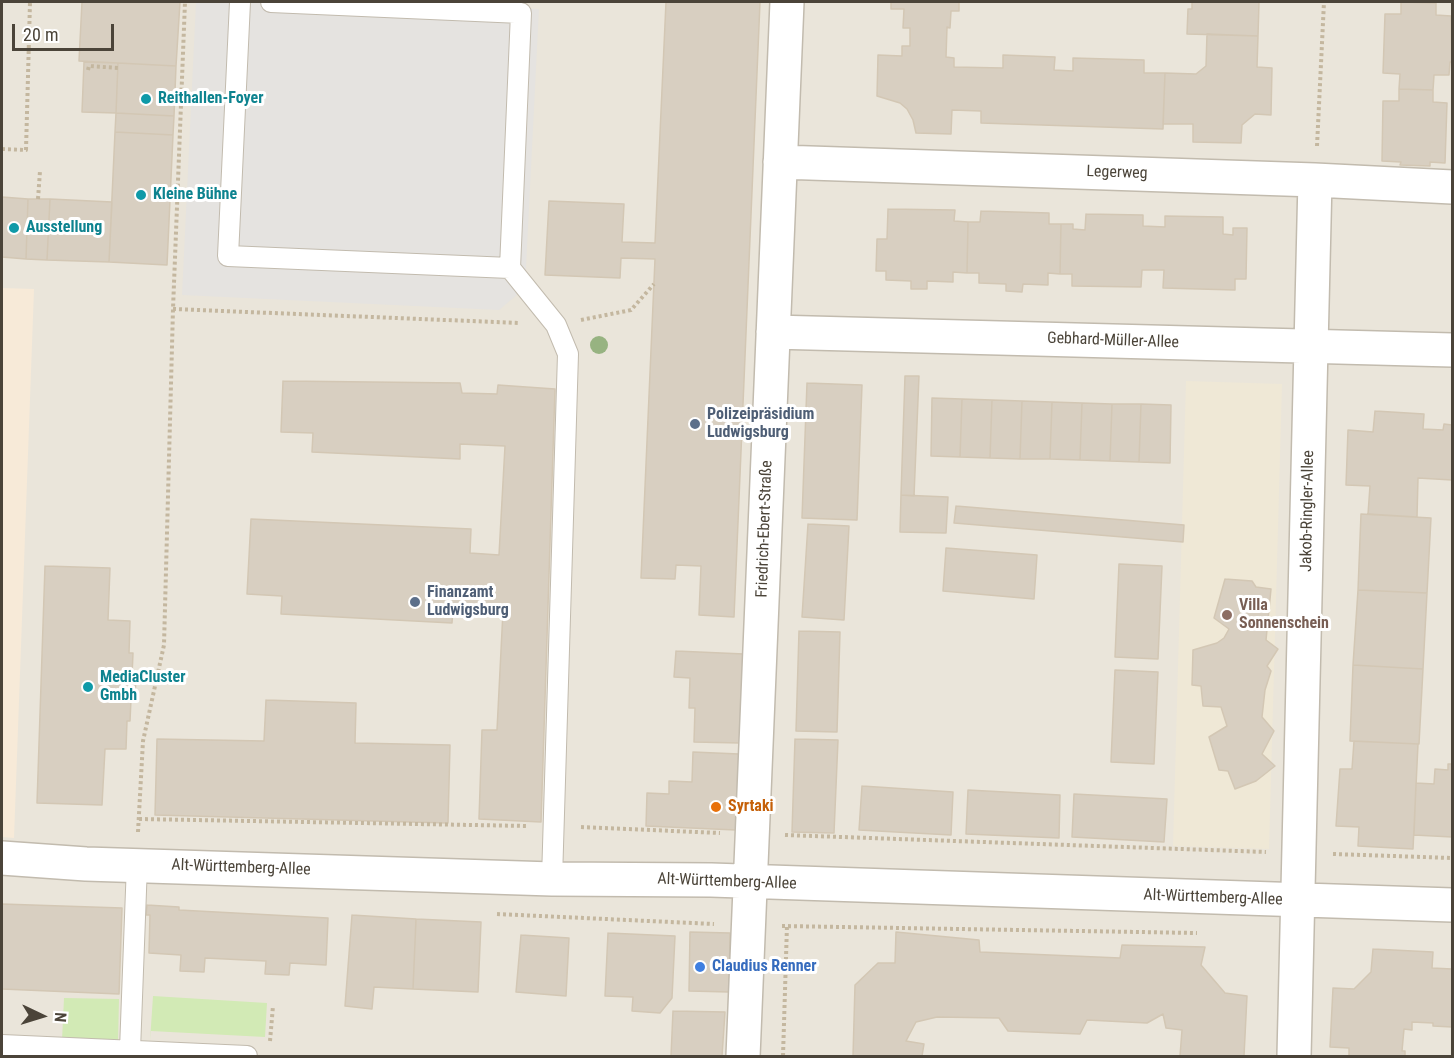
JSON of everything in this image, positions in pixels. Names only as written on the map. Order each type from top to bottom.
[{"type":"street","name":"Friedrich-Ebert-Straße","points":[[743,1056],[772,332],[788,2]]},
{"type":"street","name":"Legerweg","points":[[780,162],[1315,180],[1452,187]]},
{"type":"street","name":"Jakob-Ringler-Allee","points":[[1294,1056],[1315,180]]},
{"type":"street","name":"Gebhard-Müller-Allee","points":[[772,332],[1452,350]]},
{"type":"street","name":"Alt-Württemberg-Allee","points":[[2,858],[86,864],[552,879],[750,882],[1452,905]]},
{"type":"lane","points":[[240,2],[228,256],[510,268]]},
{"type":"lane","points":[[271,2],[521,13],[510,268],[556,325],[568,354],[552,879]]},
{"type":"lane","points":[[130,1050],[137,864]]},
{"type":"lane","points":[[2,1045],[247,1056]]},
{"type":"path","points":[[2,149],[26,150],[30,2]]},
{"type":"path","points":[[137,864],[143,741],[164,645],[173,309],[186,2]]},
{"type":"path","points":[[1315,180],[1324,2]]},
{"type":"path","points":[[88,70],[89,66],[119,68]]},
{"type":"path","points":[[38,199],[40,171]]},
{"type":"path","points":[[173,309],[556,325],[631,310],[654,284]]},
{"type":"path","points":[[139,819],[553,826],[1452,858]]},
{"type":"path","points":[[270,1046],[273,1006]]},
{"type":"shaded area","points":[[2,2],[1452,2],[1452,1056],[2,1056]]},
{"type":"shaded area","points":[[196,2],[371,2],[539,9],[525,288],[499,310],[182,295]]},
{"type":"shaded area","points":[[2,288],[34,289],[14,838],[2,837]]},
{"type":"shaded area","name":"Villa Sonnenschein","points":[[1186,381],[1282,384],[1269,849],[1173,846]]},
{"type":"green space","points":[[153,996],[267,1003],[265,1037],[151,1031],[150,1041]]},
{"type":"green space","points":[[64,998],[119,999],[118,1042],[62,1040]]},
{"type":"building","points":[[82,2],[180,2],[176,66],[79,61]]},
{"type":"building","name":"Polizeipräsidium Ludwigsburg","points":[[666,2],[760,2],[734,617],[699,615],[701,566],[676,565],[675,579],[641,578],[655,259],[621,258],[620,278],[545,275],[549,201],[624,204],[622,242],[655,243]]},
{"type":"building","points":[[891,2],[959,2],[959,11],[951,11],[950,28],[947,27],[946,57],[954,58],[954,67],[1003,68],[1003,55],[1055,57],[1054,70],[1073,71],[1073,58],[1144,60],[1144,73],[1165,73],[1163,129],[981,123],[981,111],[952,110],[951,134],[916,133],[907,109],[900,103],[877,96],[878,55],[902,56],[902,46],[910,46],[910,28],[903,28],[904,9],[891,9]]},
{"type":"building","points":[[1192,2],[1259,2],[1258,36],[1187,34],[1188,9],[1192,9]]},
{"type":"building","points":[[1401,2],[1436,3],[1436,15],[1451,16],[1452,62],[1450,62],[1449,75],[1434,75],[1433,90],[1399,89],[1400,74],[1383,73],[1385,14],[1401,14]]},
{"type":"building","points":[[1207,34],[1258,36],[1257,67],[1272,68],[1271,115],[1255,114],[1242,125],[1241,143],[1193,142],[1193,124],[1163,124],[1165,73],[1196,74],[1206,66]]},
{"type":"building","points":[[84,62],[118,63],[116,113],[82,112]]},
{"type":"building","name":"Reithallen-Foyer","points":[[118,63],[176,66],[174,116],[116,113]]},
{"type":"building","points":[[1399,89],[1433,90],[1433,102],[1447,103],[1445,163],[1430,162],[1430,166],[1400,165],[1401,162],[1382,161],[1383,101],[1399,101]]},
{"type":"building","points":[[116,113],[174,116],[173,135],[115,132]]},
{"type":"building","name":"Kleine Bühne","points":[[115,132],[173,135],[167,265],[109,262]]},
{"type":"building","name":"Ausstellung","points":[[2,197],[28,199],[26,259],[2,257]]},
{"type":"building","points":[[28,199],[50,199],[47,260],[26,259]]},
{"type":"building","points":[[50,199],[112,202],[109,262],[47,260]]},
{"type":"building","points":[[888,209],[955,210],[954,221],[968,222],[967,273],[953,272],[953,282],[927,281],[927,289],[911,289],[911,281],[886,280],[886,271],[876,271],[877,239],[887,239]]},
{"type":"building","points":[[981,211],[1049,213],[1049,224],[1061,224],[1060,274],[1048,273],[1048,285],[1023,284],[1022,292],[1006,291],[1006,284],[979,283],[979,273],[967,273],[968,222],[980,222]]},
{"type":"building","points":[[1086,214],[1143,215],[1143,226],[1165,227],[1165,216],[1223,217],[1223,234],[1233,235],[1233,228],[1247,228],[1246,279],[1235,279],[1235,290],[1163,288],[1164,270],[1142,270],[1141,287],[1072,286],[1072,274],[1060,274],[1061,224],[1073,224],[1073,229],[1085,230]]},
{"type":"building","points":[[905,376],[919,376],[914,496],[901,495]]},
{"type":"building","name":"Finanzamt Ludwigsburg","points":[[283,381],[460,383],[462,393],[497,394],[498,385],[555,389],[541,822],[479,819],[482,730],[497,730],[503,611],[453,608],[452,623],[281,614],[282,596],[247,594],[251,519],[471,529],[470,553],[499,555],[505,446],[460,444],[460,459],[312,452],[313,433],[281,432]]},
{"type":"building","points":[[807,383],[862,385],[857,520],[802,518]]},
{"type":"building","points":[[932,398],[962,399],[960,457],[931,456]]},
{"type":"building","points":[[962,399],[992,400],[990,458],[960,457]]},
{"type":"building","points":[[992,400],[1022,401],[1020,459],[990,458]]},
{"type":"building","points":[[1022,401],[1052,402],[1050,459],[1020,459]]},
{"type":"building","points":[[1052,402],[1082,403],[1080,460],[1050,459]]},
{"type":"building","points":[[1082,403],[1112,404],[1110,461],[1080,460]]},
{"type":"building","points":[[1112,404],[1141,404],[1139,462],[1110,461]]},
{"type":"building","points":[[1141,404],[1171,405],[1170,463],[1139,462]]},
{"type":"building","points":[[1375,411],[1424,414],[1423,429],[1443,430],[1444,424],[1452,425],[1452,480],[1418,478],[1417,517],[1368,514],[1370,486],[1346,485],[1348,430],[1373,432]]},
{"type":"building","points":[[901,495],[948,497],[946,533],[900,532]]},
{"type":"building","points":[[956,506],[1184,525],[1183,542],[954,523]]},
{"type":"building","points":[[1361,514],[1431,518],[1427,593],[1358,590]]},
{"type":"building","points":[[808,524],[849,526],[844,620],[802,617]]},
{"type":"building","points":[[946,548],[1037,555],[1034,599],[943,591]]},
{"type":"building","points":[[1119,564],[1162,566],[1158,659],[1115,657]]},
{"type":"building","name":"MediaCluster Gmbh","points":[[45,566],[110,568],[108,620],[130,621],[129,653],[133,653],[132,676],[136,676],[135,699],[131,699],[130,721],[127,721],[126,749],[105,749],[102,805],[37,803]]},
{"type":"building","points":[[1225,579],[1252,581],[1256,587],[1271,589],[1266,640],[1278,649],[1267,666],[1271,671],[1265,690],[1262,717],[1274,731],[1262,754],[1275,766],[1256,781],[1235,789],[1228,771],[1219,770],[1209,737],[1227,726],[1221,707],[1203,706],[1201,686],[1192,685],[1193,650],[1217,643],[1224,638],[1229,629],[1214,618]]},
{"type":"building","points":[[1358,590],[1427,593],[1423,669],[1353,665]]},
{"type":"building","points":[[799,631],[840,632],[837,732],[796,731]]},
{"type":"building","points":[[676,651],[744,654],[740,743],[694,742],[695,708],[689,708],[690,678],[674,677]]},
{"type":"building","points":[[1353,665],[1423,669],[1419,744],[1350,741]]},
{"type":"building","points":[[1115,670],[1158,672],[1154,764],[1111,762]]},
{"type":"building","points":[[266,700],[356,703],[355,743],[450,745],[448,823],[155,815],[157,739],[264,741]]},
{"type":"building","points":[[795,739],[838,740],[834,833],[792,832]]},
{"type":"building","points":[[1354,741],[1418,744],[1413,849],[1358,846],[1359,827],[1336,826],[1340,769],[1352,769]]},
{"type":"building","points":[[693,752],[739,754],[736,830],[646,826],[647,793],[669,794],[669,781],[692,782]]},
{"type":"building","points":[[1448,764],[1452,764],[1452,837],[1414,835],[1416,783],[1434,784],[1435,769],[1448,770]]},
{"type":"building","points":[[862,786],[953,792],[951,835],[859,830]]},
{"type":"building","points":[[968,790],[1060,795],[1059,838],[966,834]]},
{"type":"building","points":[[1074,794],[1167,799],[1164,842],[1072,837]]},
{"type":"building","points":[[2,904],[122,908],[119,994],[2,989]]},
{"type":"building","points":[[147,905],[179,907],[179,910],[328,918],[326,965],[290,963],[289,975],[265,974],[266,961],[205,958],[204,972],[180,971],[181,955],[149,953],[150,915],[146,915]]},
{"type":"building","points":[[352,915],[416,919],[413,989],[374,987],[372,1009],[345,1006]]},
{"type":"building","points":[[416,919],[481,922],[478,992],[413,989]]},
{"type":"building","points":[[690,932],[730,933],[729,992],[689,991]]},
{"type":"building","points":[[896,932],[979,940],[980,952],[1120,958],[1122,945],[1205,947],[1201,965],[1225,993],[1247,996],[1244,1056],[1180,1056],[1182,1030],[1166,1028],[1163,1014],[1147,1023],[1087,1020],[1080,1034],[1008,1031],[999,1018],[937,1017],[916,1022],[906,1041],[924,1044],[922,1056],[853,1056],[855,985],[878,963],[895,963]]},
{"type":"building","points":[[608,933],[675,936],[672,998],[660,1013],[632,1011],[633,997],[605,996]]},
{"type":"building","points":[[521,935],[569,938],[566,996],[516,992]]},
{"type":"building","points":[[1373,949],[1433,952],[1432,968],[1452,969],[1452,1027],[1412,1022],[1412,1030],[1404,1029],[1402,1051],[1405,1051],[1405,1056],[1349,1056],[1349,1048],[1330,1047],[1333,988],[1354,989],[1371,972]]},
{"type":"building","points":[[673,1011],[725,1012],[722,1056],[671,1056]]},
{"type":"place","name":"Reithallen-Foyer","points":[[146,99]]},
{"type":"place","name":"Kleine Bühne","points":[[141,195]]},
{"type":"place","name":"Ausstellung","points":[[14,228]]},
{"type":"place","name":"Polizeipräsidium Ludwigsburg","points":[[695,424]]},
{"type":"place","name":"Finanzamt Ludwigsburg","points":[[415,602]]},
{"type":"place","name":"Villa Sonnenschein","points":[[1227,615]]},
{"type":"place","name":"MediaCluster Gmbh","points":[[88,687]]},
{"type":"place","name":"Syrtaki","points":[[716,807]]},
{"type":"place","name":"Claudius Renner","points":[[700,967]]}]
